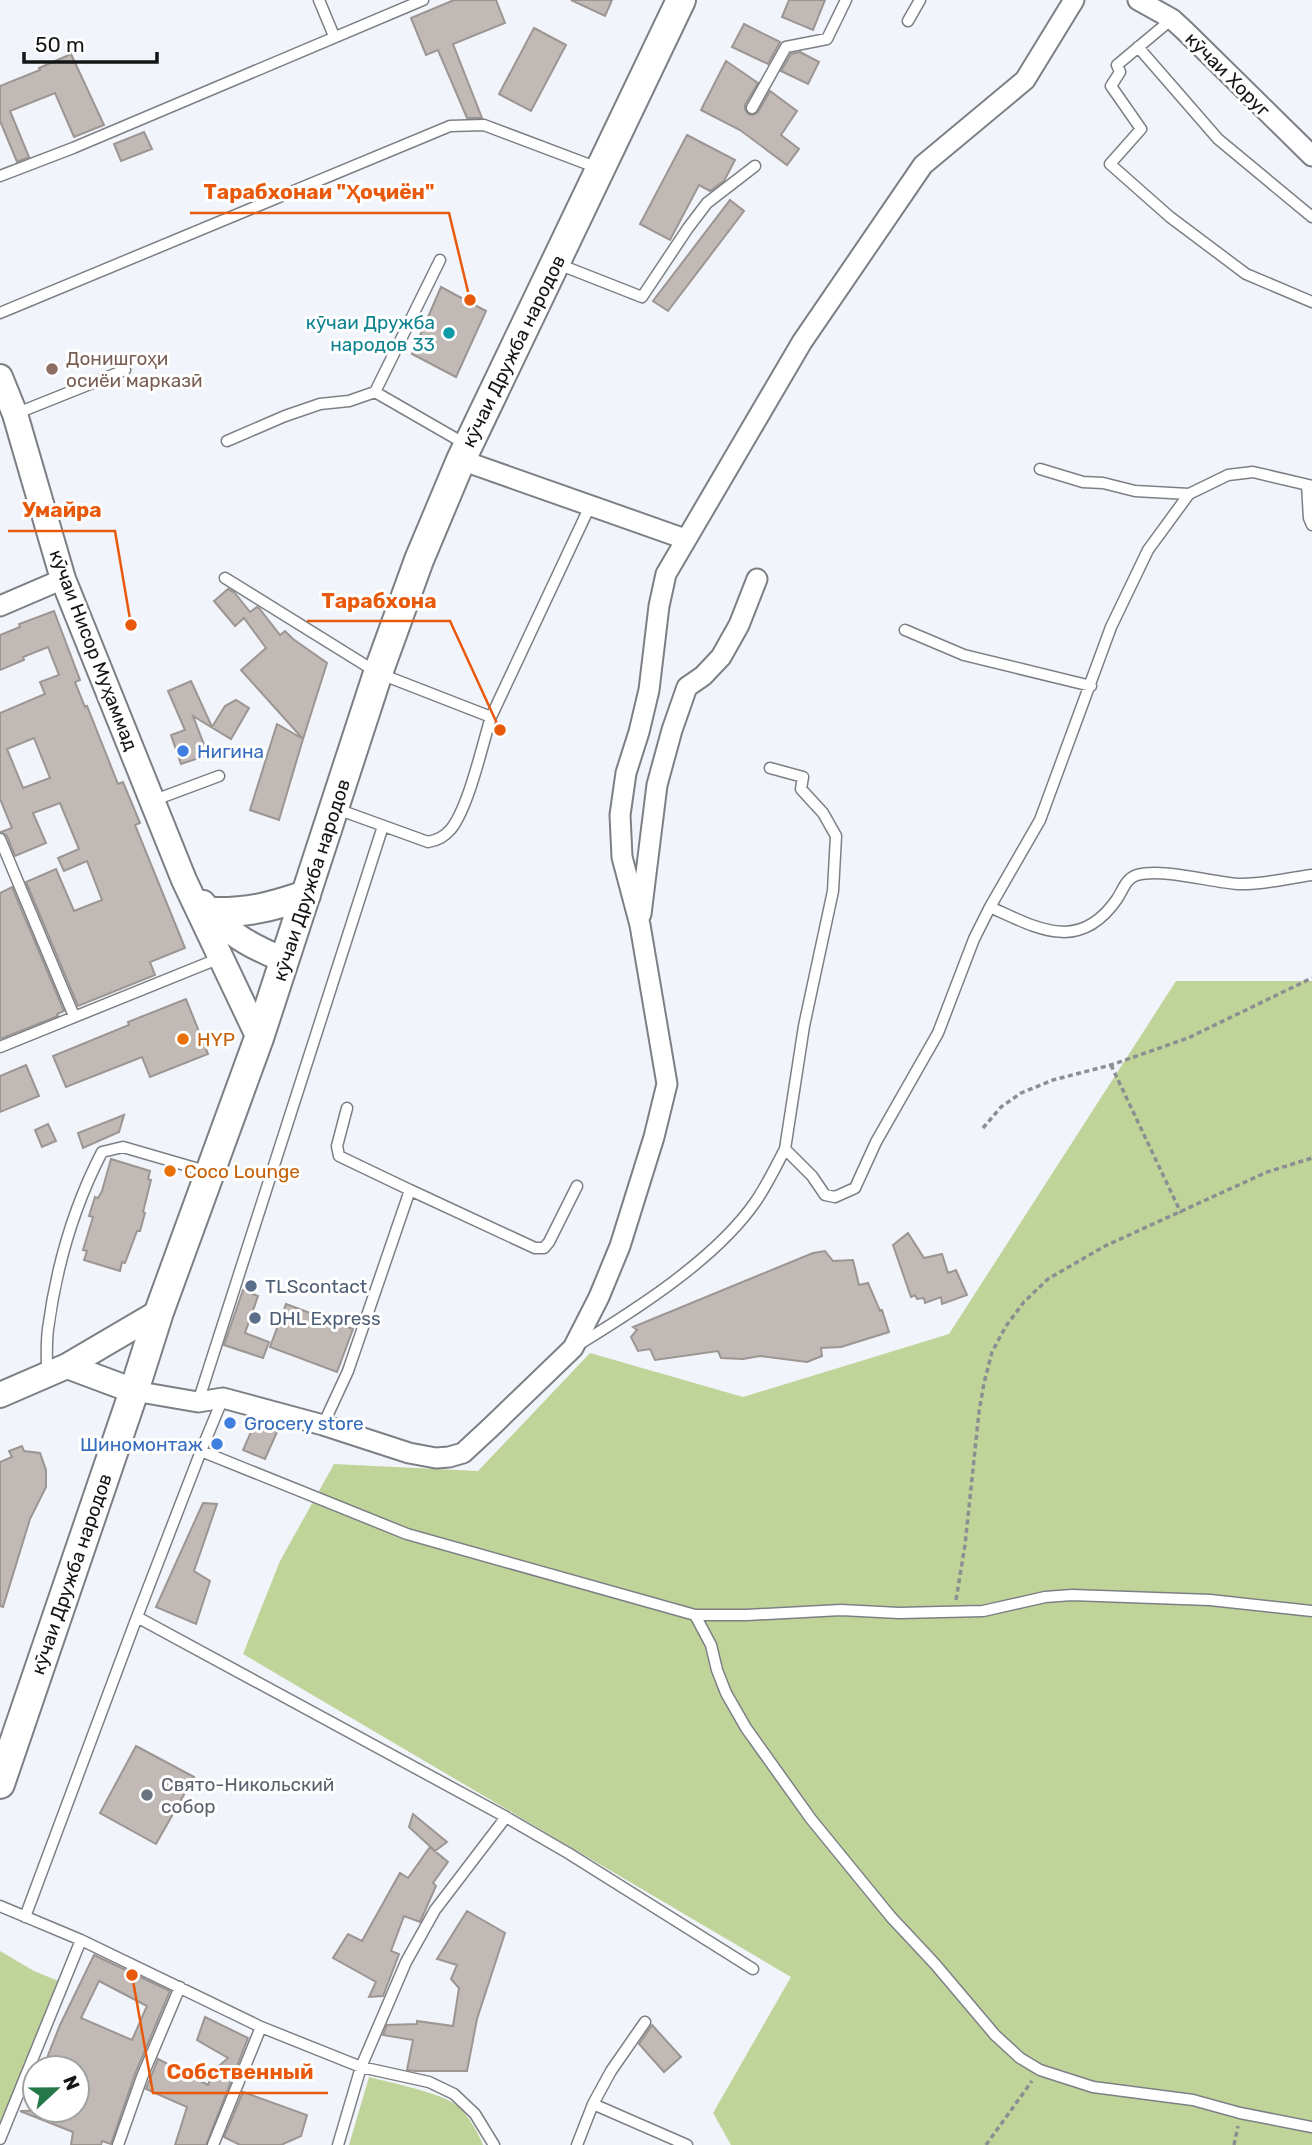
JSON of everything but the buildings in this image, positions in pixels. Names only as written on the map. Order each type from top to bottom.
[{"type":"main road","name":"кӯчаи Дружба народов","points":[[1,1778],[159,1312],[259,1038],[379,673],[419,561],[464,452],[681,0]]},
{"type":"main road","points":[[210,912],[255,911],[306,895]]},
{"type":"street","points":[[57,1370],[134,1391],[198,1402],[223,1398],[323,1425],[409,1453],[436,1458],[463,1452],[573,1348],[599,1297],[620,1246],[654,1137],[667,1084],[640,925],[622,857],[620,814],[626,774],[649,690],[666,574],[802,342],[923,165],[1025,80],[1074,0]]},
{"type":"street","name":"кӯчаи Хоруг","points":[[1142,1],[1172,19],[1312,156]]},
{"type":"street","name":"кӯчаи Нисор Муҳаммад","points":[[0,377],[15,414],[63,579],[184,880],[259,1038]]},
{"type":"street","points":[[464,452],[590,506],[685,539]]},
{"type":"street","points":[[0,606],[63,579]]},
{"type":"street","points":[[640,925],[657,785],[672,730],[687,687],[703,676],[721,657],[739,625],[757,579]]},
{"type":"street","name":"кӯчаи Нисор Муҳаммад","points":[[184,880],[210,912],[243,942],[284,960]]},
{"type":"street","points":[[0,1395],[57,1370],[159,1312]]},
{"type":"lane","points":[[319,0],[334,36]]},
{"type":"lane","points":[[0,176],[423,0]]},
{"type":"lane","points":[[752,108],[786,47],[827,39],[846,0]]},
{"type":"lane","points":[[908,21],[920,0]]},
{"type":"lane","points":[[1172,19],[1117,65],[1120,72],[1111,86],[1141,129],[1110,164],[1170,217],[1246,275],[1312,302]]},
{"type":"lane","points":[[1138,47],[1218,139],[1312,217]]},
{"type":"lane","points":[[0,313],[450,126],[484,125],[600,169]]},
{"type":"lane","points":[[555,263],[642,297],[707,203],[755,166]]},
{"type":"lane","points":[[227,441],[320,404],[349,401],[375,392],[440,260]]},
{"type":"lane","points":[[15,414],[125,370]]},
{"type":"lane","points":[[375,392],[464,452]]},
{"type":"lane","points":[[1040,469],[1083,482],[1103,483],[1135,491],[1189,494]]},
{"type":"lane","points":[[785,1149],[812,1176],[825,1195],[835,1197],[855,1188],[876,1142],[938,1033],[989,907],[1040,820],[1111,627],[1149,550],[1189,494],[1228,475],[1254,472],[1310,485],[1309,518],[1312,525]]},
{"type":"lane","points":[[335,808],[428,842],[440,839],[450,831],[464,806],[491,717],[590,506]]},
{"type":"lane","points":[[225,578],[379,673],[491,717]]},
{"type":"lane","points":[[905,630],[964,655],[1091,686]]},
{"type":"lane","points":[[573,1348],[648,1300],[715,1247],[757,1201],[785,1149],[804,1026],[832,891],[836,836],[823,813],[801,789],[803,777],[770,768]]},
{"type":"lane","points":[[152,801],[219,776]]},
{"type":"lane","points":[[198,1402],[383,826]]},
{"type":"lane","points":[[0,839],[74,1016]]},
{"type":"lane","points":[[989,907],[1042,930],[1062,933],[1078,930],[1103,915],[1116,901],[1127,881],[1134,876],[1149,874],[1193,877],[1239,884],[1312,875]]},
{"type":"lane","points":[[0,1048],[221,958]]},
{"type":"lane","points":[[347,1108],[337,1146],[339,1156],[536,1248],[544,1248],[549,1242],[577,1186]]},
{"type":"lane","points":[[57,1370],[48,1331],[65,1247],[92,1171],[102,1152],[123,1147],[210,1172]]},
{"type":"lane","points":[[323,1425],[348,1371],[410,1189]]},
{"type":"lane","points":[[25,1917],[137,1617],[223,1398]]},
{"type":"lane","points":[[201,1451],[407,1534],[695,1615],[841,1610],[899,1613],[983,1611],[1045,1597],[1072,1595],[1210,1600],[1312,1611]]},
{"type":"lane","points":[[695,1615],[711,1645],[717,1670],[746,1728],[811,1819],[891,1917],[995,2035],[1020,2058],[1040,2070],[1093,2087],[1193,2100],[1240,2113],[1312,2127]]},
{"type":"lane","points":[[137,1617],[506,1817],[753,1969]]},
{"type":"lane","points":[[338,2145],[361,2067],[406,1962],[435,1910],[506,1817]]},
{"type":"lane","points":[[0,1906],[81,1940],[261,2028],[361,2067],[429,2082],[454,2094],[475,2115],[494,2145]]},
{"type":"lane","points":[[0,2139],[81,1940]]},
{"type":"lane","points":[[118,2145],[142,2077],[180,1987]]},
{"type":"lane","points":[[577,2145],[593,2104],[611,2071],[645,2021]]},
{"type":"lane","points":[[213,2145],[261,2028]]},
{"type":"lane","points":[[593,2104],[687,2145]]},
{"type":"path","points":[[983,1128],[1001,1107],[1021,1093],[1053,1080],[1111,1065],[1188,1038],[1312,978]]},
{"type":"path","points":[[1111,1065],[1181,1213]]},
{"type":"path","points":[[954,1612],[968,1521],[979,1412],[992,1352],[1006,1326],[1024,1302],[1048,1279],[1105,1246],[1268,1172],[1312,1158]]},
{"type":"path","points":[[986,2145],[1040,2070]]},
{"type":"path","points":[[1234,2145],[1240,2113]]},
{"type":"green space","points":[[1176,981],[1312,981],[1312,2145],[731,2145],[713,2113],[791,1977],[243,1654],[280,1561],[334,1464],[478,1471],[590,1353],[743,1397],[949,1334]]},
{"type":"green space","points":[[0,1951],[34,1971],[61,1982],[30,2054],[21,2054],[21,2076],[0,2125]]},
{"type":"green space","points":[[369,2077],[430,2093],[452,2102],[470,2120],[483,2145],[349,2145]]},
{"type":"place","name":"Тарабхонаи \"Ҳоҷиён\"","points":[[470,300]]},
{"type":"place","name":"кӯчаи Дружба народов 33","points":[[449,333]]},
{"type":"place","name":"Донишгоҳи осиёи марказӣ","points":[[52,369]]},
{"type":"place","name":"Умайра","points":[[131,625]]},
{"type":"place","name":"Тарабхона","points":[[500,730]]},
{"type":"place","name":"Нигина","points":[[183,751]]},
{"type":"place","name":"HYP","points":[[183,1039]]},
{"type":"place","name":"Coco Lounge","points":[[170,1171]]},
{"type":"place","name":"TLScontact","points":[[251,1286]]},
{"type":"place","name":"DHL Express","points":[[255,1318]]},
{"type":"place","name":"Grocery store","points":[[230,1423]]},
{"type":"place","name":"Шиномонтаж","points":[[217,1444]]},
{"type":"place","name":"Свято-Никольский собор","points":[[147,1795]]},
{"type":"place","name":"Собственный","points":[[132,1975]]}]
